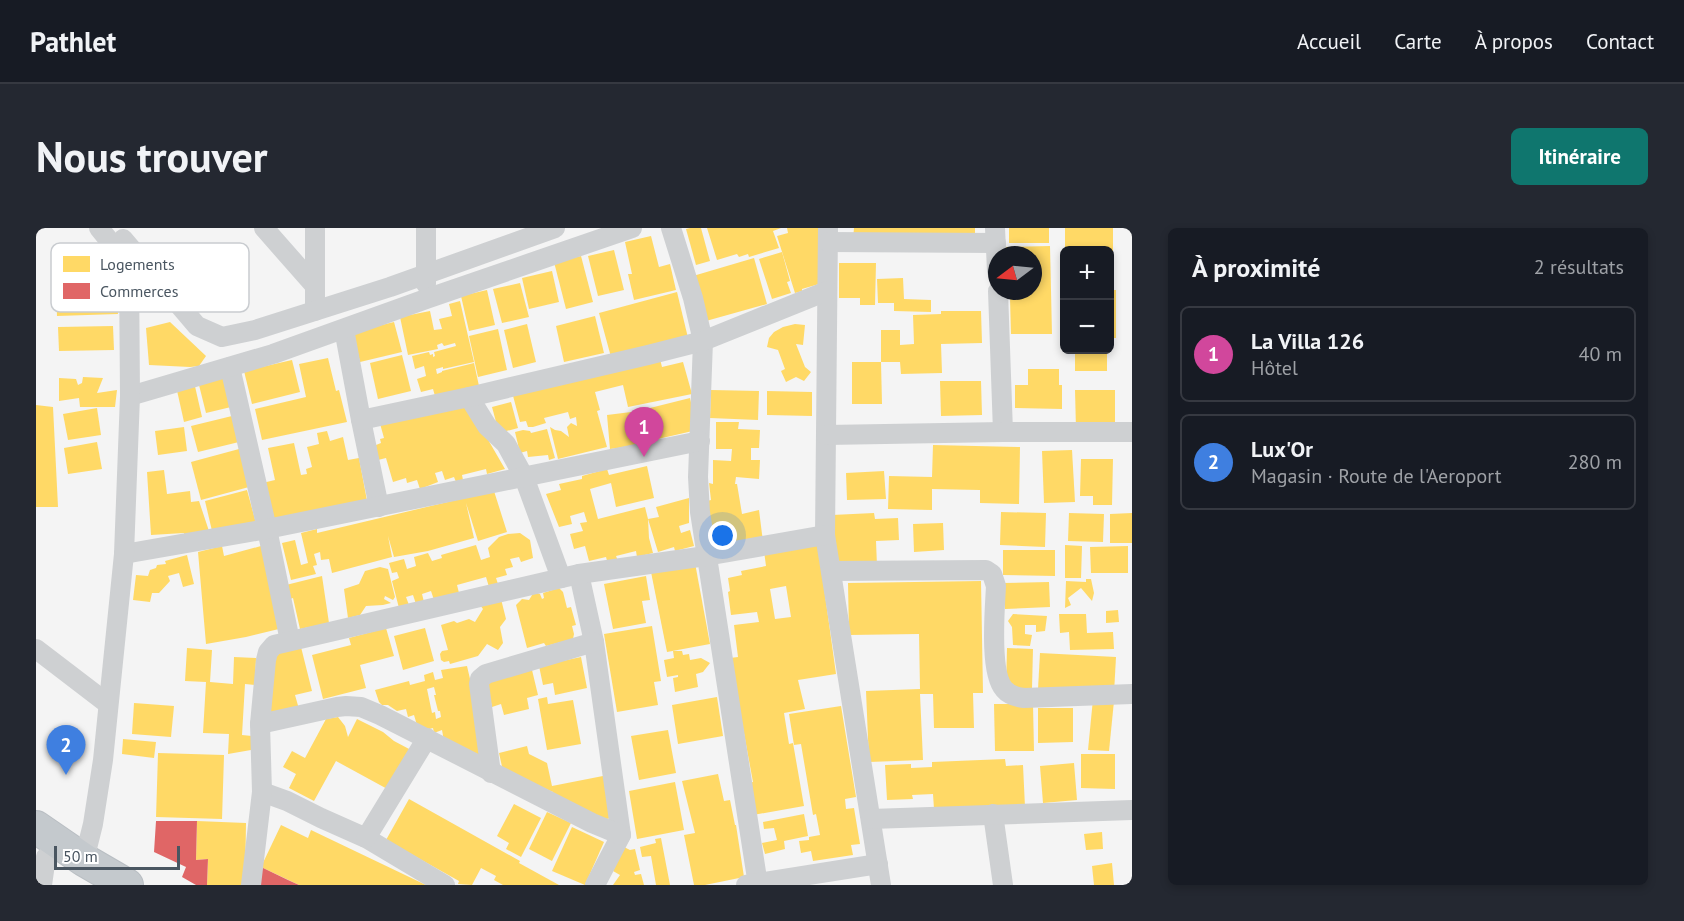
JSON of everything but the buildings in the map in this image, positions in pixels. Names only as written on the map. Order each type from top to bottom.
[{"type":"highway","points":[[36,827],[87,872]]},
{"type":"highway","points":[[42,864],[87,872],[127,885]]},
{"type":"street","points":[[99,228],[111,243]]},
{"type":"street","points":[[114,228],[127,243]]},
{"type":"street","points":[[264,228],[315,286]]},
{"type":"street","points":[[315,228],[315,311]]},
{"type":"street","points":[[426,228],[426,299]]},
{"type":"street","points":[[185,312],[197,326],[222,337],[255,330],[390,287],[535,231],[555,228]]},
{"type":"street","points":[[130,396],[273,354],[632,228]]},
{"type":"street","points":[[671,228],[693,298],[703,341],[698,477],[700,512],[754,884],[878,864]]},
{"type":"street","points":[[881,885],[825,535],[828,235],[996,235]]},
{"type":"street","points":[[361,420],[648,356],[703,341],[827,291]]},
{"type":"street","points":[[998,300],[1003,432]]},
{"type":"street","points":[[87,872],[103,760],[124,554],[130,396],[129,312]]},
{"type":"street","points":[[344,329],[379,507]]},
{"type":"street","points":[[230,367],[290,641]]},
{"type":"street","points":[[470,397],[485,423],[506,444],[524,477],[570,576],[594,642],[621,835],[595,885]]},
{"type":"street","points":[[826,435],[1132,432]]},
{"type":"street","points":[[124,554],[267,529],[700,441]]},
{"type":"street","points":[[251,885],[262,792],[260,723],[267,655],[274,645],[570,576],[706,556],[825,535]]},
{"type":"street","points":[[831,572],[986,570],[992,574],[996,586],[995,660],[1002,687],[1009,694],[1024,698],[1132,694]]},
{"type":"street","points":[[491,773],[480,679],[486,674],[594,642]]},
{"type":"street","points":[[36,649],[108,704]]},
{"type":"street","points":[[260,723],[337,707],[354,706],[380,715],[491,773],[621,835]]},
{"type":"street","points":[[366,838],[427,738]]},
{"type":"street","points":[[262,792],[287,801],[366,838],[445,885]]},
{"type":"street","points":[[871,819],[1132,810]]},
{"type":"street","points":[[993,814],[1003,885]]},
{"type":"place","name":"La Villa 126","points":[[644,457]]},
{"type":"place","name":"Lux'Or","points":[[66,775]]}]
